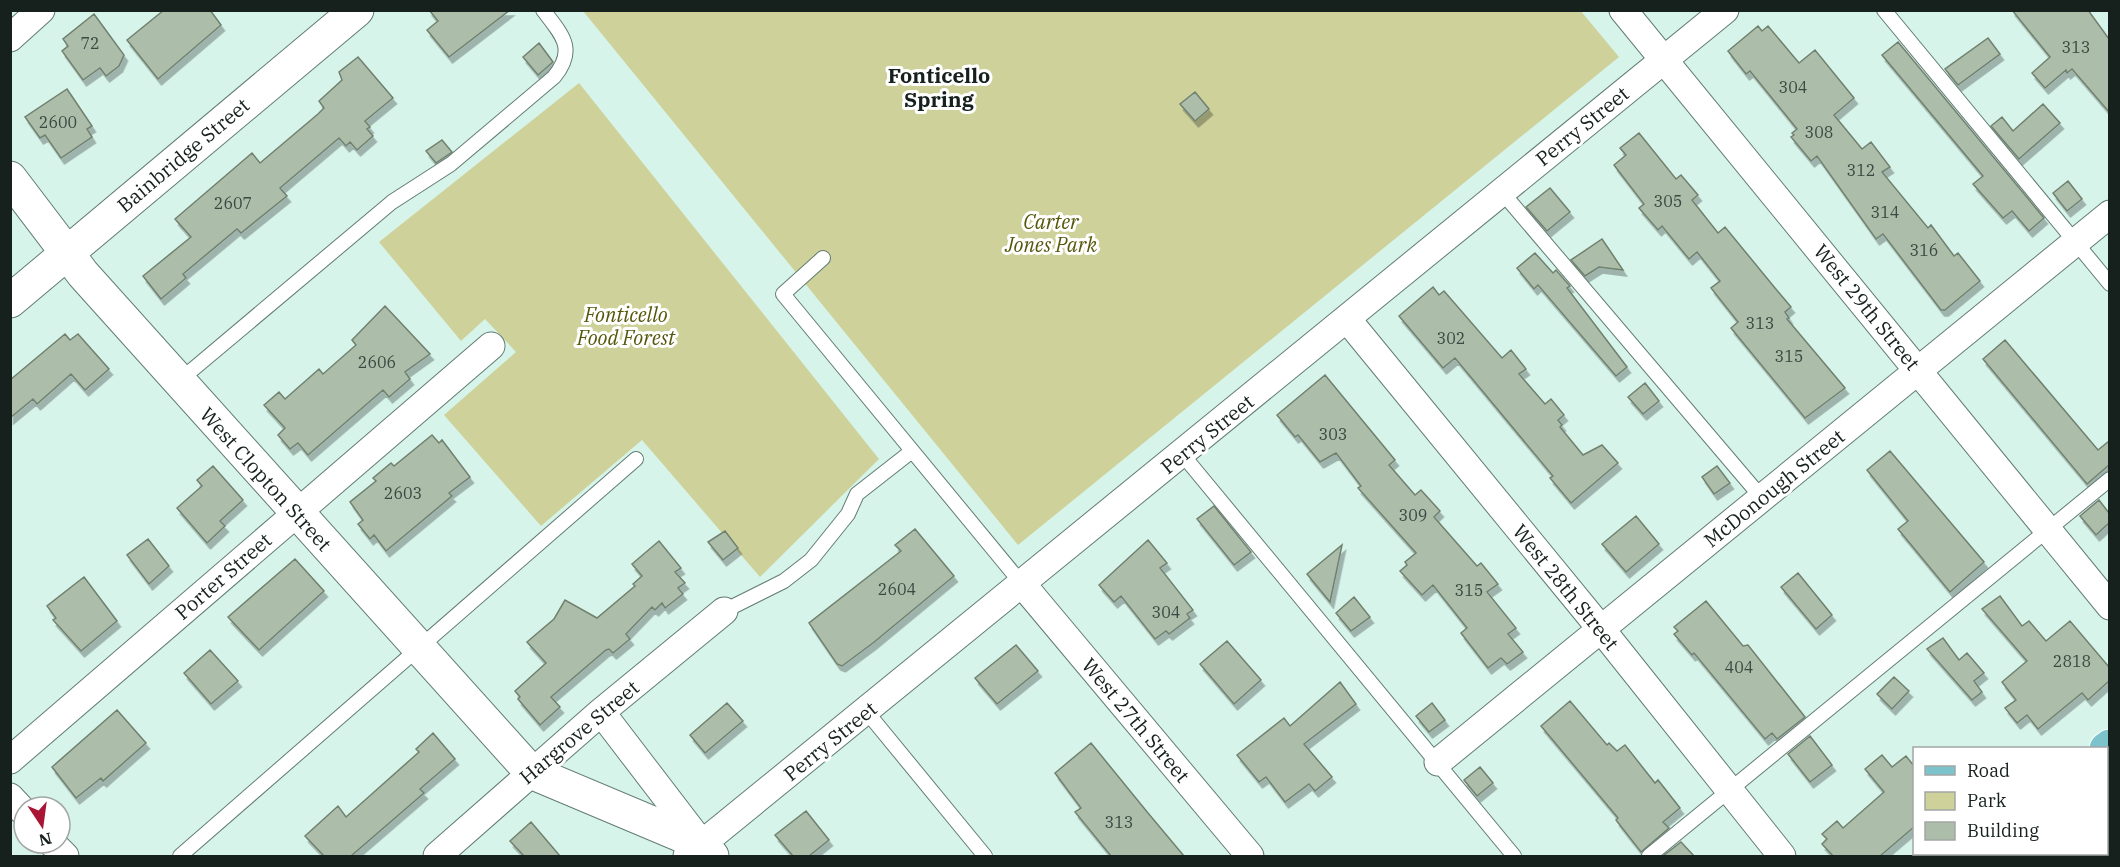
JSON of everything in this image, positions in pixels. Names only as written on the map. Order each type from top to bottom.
[{"type":"street","points":[[10,38],[41,10]]},
{"type":"street","name":"Bainbridge Street","points":[[10,301],[357,10]]},
{"type":"street","name":"West 29th Street","points":[[1623,10],[1919,370],[2109,606]]},
{"type":"street","name":"Perry Street","points":[[700,852],[866,711],[1725,10]]},
{"type":"street","name":"West Clopton Street","points":[[10,178],[65,254],[531,772]]},
{"type":"street","name":"McDonough Street","points":[[1438,762],[2109,214]]},
{"type":"street","name":"West 28th Street","points":[[1347,319],[1601,629],[1782,856]]},
{"type":"street","name":"Porter Street","points":[[10,760],[491,346]]},
{"type":"street","name":"West 27th Street","points":[[1022,584],[1250,856]]},
{"type":"street","name":"Hargrove Street","points":[[437,856],[601,712],[724,611]]},
{"type":"street","points":[[601,712],[700,852]]},
{"type":"street","points":[[531,772],[700,852]]},
{"type":"lane","points":[[179,381],[392,202],[451,164],[554,77],[565,64],[566,50],[562,35],[543,10]]},
{"type":"lane","points":[[1884,10],[2109,284]]},
{"type":"lane","points":[[1501,191],[1761,498]]},
{"type":"lane","points":[[823,258],[783,294],[1022,584]]},
{"type":"lane","points":[[724,611],[784,581],[811,560],[848,514],[857,494],[912,451]]},
{"type":"lane","points":[[1182,454],[1514,856]]},
{"type":"lane","points":[[180,856],[636,459]]},
{"type":"lane","points":[[1649,856],[2109,479]]},
{"type":"lane","points":[[866,711],[985,856]]},
{"type":"green space","name":"Carter Jones Park","points":[[1580,10],[1619,57],[1018,545],[583,11]]},
{"type":"green space","name":"Fonticello Food Forest","points":[[579,83],[879,459],[760,577],[642,440],[541,526],[444,415],[516,352],[485,319],[461,341],[379,242]]},
{"type":"building","points":[[164,10],[210,10],[221,25],[158,79],[127,40]]},
{"type":"building","points":[[429,10],[510,10],[449,57],[427,30],[438,21]]},
{"type":"building","points":[[2012,10],[2088,10],[2109,39],[2109,112],[2072,69],[2067,73],[2066,70],[2045,88],[2032,73],[2050,57]]},
{"type":"building","points":[[94,14],[124,55],[119,66],[106,76],[100,68],[83,80],[62,51],[68,46],[63,39]]},
{"type":"building","points":[[1758,26],[1762,31],[1768,26],[1799,63],[1815,50],[1854,98],[1834,115],[1862,149],[1871,142],[1890,167],[1882,172],[1928,228],[1931,225],[1954,256],[1958,253],[1980,281],[1945,310],[1941,310],[1883,234],[1876,239],[1817,156],[1811,161],[1791,137],[1797,129],[1750,71],[1746,74],[1728,51]]},
{"type":"building","points":[[1988,38],[2000,54],[1958,85],[1945,69]]},
{"type":"building","points":[[1898,42],[2044,218],[2029,231],[2012,211],[2003,218],[1973,184],[1983,176],[1882,55]]},
{"type":"building","points":[[539,43],[553,62],[538,75],[523,57]]},
{"type":"building","points":[[358,57],[393,98],[365,121],[370,127],[367,129],[373,136],[357,150],[350,142],[346,146],[339,138],[280,188],[287,196],[241,233],[237,229],[183,274],[186,278],[161,299],[143,276],[191,237],[175,219],[252,153],[260,163],[318,114],[324,108],[319,101],[342,80],[339,72]]},
{"type":"building","points":[[67,89],[92,126],[87,129],[92,137],[61,158],[45,135],[40,138],[25,117]]},
{"type":"building","points":[[1195,92],[1209,109],[1195,121],[1180,104]]},
{"type":"building","points":[[2043,104],[2060,123],[2019,159],[1991,126],[2002,117],[2013,131]]},
{"type":"building","points":[[1639,133],[1676,179],[1681,175],[1698,195],[1692,200],[1718,233],[1725,227],[1791,307],[1785,312],[1789,318],[1787,319],[1845,388],[1805,418],[1731,328],[1738,322],[1711,288],[1720,281],[1697,252],[1689,259],[1662,226],[1658,230],[1639,208],[1644,204],[1614,165],[1626,155],[1620,148]]},
{"type":"building","points":[[442,140],[452,152],[436,163],[426,151]]},
{"type":"building","points":[[2068,181],[2082,199],[2067,211],[2053,193]]},
{"type":"building","points":[[1550,188],[1570,212],[1547,231],[1526,207]]},
{"type":"building","points":[[1602,239],[1623,270],[1599,267],[1585,276],[1571,260]]},
{"type":"building","points":[[1535,253],[1553,273],[1556,270],[1570,286],[1567,288],[1627,367],[1616,376],[1538,285],[1534,289],[1517,268]]},
{"type":"building","points":[[1433,287],[1439,295],[1444,291],[1502,358],[1511,350],[1526,369],[1519,374],[1545,404],[1551,399],[1564,415],[1558,420],[1562,425],[1560,427],[1583,455],[1602,445],[1618,463],[1571,503],[1550,478],[1553,476],[1455,358],[1443,368],[1399,316]]},
{"type":"building","points":[[385,306],[430,354],[405,372],[410,379],[389,397],[383,390],[308,455],[298,443],[290,449],[278,435],[285,428],[264,405],[279,392],[285,399],[319,369],[323,374],[356,345],[352,340]]},
{"type":"building","points":[[65,334],[70,340],[78,334],[109,369],[85,390],[71,374],[37,404],[33,399],[10,418],[10,380]]},
{"type":"building","points":[[2005,340],[2098,450],[2109,441],[2109,465],[2087,484],[1983,359]]},
{"type":"building","points":[[1325,375],[1395,460],[1389,465],[1415,495],[1421,490],[1440,511],[1434,517],[1477,566],[1481,563],[1498,584],[1487,592],[1516,628],[1508,634],[1523,652],[1507,664],[1501,658],[1488,668],[1461,633],[1467,628],[1433,585],[1422,595],[1400,571],[1407,565],[1405,562],[1416,553],[1358,488],[1361,486],[1336,453],[1320,462],[1298,435],[1295,437],[1277,415]]},
{"type":"building","points":[[1645,383],[1659,401],[1643,414],[1628,397]]},
{"type":"building","points":[[432,435],[439,443],[442,440],[470,477],[449,493],[452,496],[386,551],[374,535],[370,539],[358,524],[363,520],[350,502],[376,481],[373,478],[391,463],[394,466]]},
{"type":"building","points":[[1890,451],[1984,562],[1950,592],[1898,529],[1908,521],[1867,470]]},
{"type":"building","points":[[213,466],[243,500],[220,521],[225,526],[207,543],[177,508],[202,486],[197,480]]},
{"type":"building","points":[[1717,466],[1730,483],[1714,494],[1702,477]]},
{"type":"building","points":[[2099,500],[2109,513],[2109,523],[2096,535],[2080,516]]},
{"type":"building","points":[[1214,506],[1251,552],[1234,565],[1197,519]]},
{"type":"building","points":[[1636,516],[1659,544],[1626,572],[1602,544]]},
{"type":"building","points":[[915,529],[954,576],[873,643],[842,666],[837,664],[809,623],[901,551],[895,545]]},
{"type":"building","points":[[725,531],[738,548],[723,560],[708,542]]},
{"type":"building","points":[[148,539],[169,566],[149,584],[127,555]]},
{"type":"building","points":[[1148,540],[1167,563],[1160,568],[1193,610],[1187,614],[1190,618],[1169,634],[1166,631],[1155,639],[1121,596],[1114,602],[1099,585]]},
{"type":"building","points":[[659,541],[681,568],[675,572],[685,583],[678,588],[683,594],[665,608],[662,603],[655,610],[652,607],[626,634],[630,639],[613,653],[609,649],[606,650],[551,697],[560,707],[540,725],[518,699],[520,697],[515,691],[546,663],[527,642],[554,619],[565,600],[597,618],[635,586],[633,584],[642,576],[632,564]]},
{"type":"building","points":[[1342,545],[1330,602],[1307,574]]},
{"type":"building","points":[[295,559],[324,591],[259,650],[228,617]]},
{"type":"building","points":[[1798,573],[1832,615],[1816,629],[1781,587]]},
{"type":"building","points":[[84,577],[117,621],[81,651],[53,620],[56,618],[47,606]]},
{"type":"building","points":[[2000,596],[2022,626],[2029,621],[2046,641],[2070,621],[2109,667],[2109,681],[2088,700],[2082,693],[2038,729],[2027,715],[2017,723],[2005,708],[2016,700],[2002,682],[2027,661],[1982,609]]},
{"type":"building","points":[[1354,597],[1370,617],[1351,631],[1336,613]]},
{"type":"building","points":[[1706,601],[1743,646],[1748,645],[1805,717],[1777,739],[1772,733],[1765,739],[1694,653],[1692,655],[1674,634],[1678,631],[1674,627]]},
{"type":"building","points":[[1943,638],[1959,660],[1967,653],[1984,673],[1974,681],[1982,692],[1972,700],[1927,649]]},
{"type":"building","points":[[1227,641],[1261,680],[1234,704],[1200,664]]},
{"type":"building","points":[[1016,645],[1038,671],[997,704],[975,678]]},
{"type":"building","points":[[210,650],[238,681],[211,704],[184,673]]},
{"type":"building","points":[[1894,677],[1909,691],[1892,709],[1877,694]]},
{"type":"building","points":[[1340,682],[1356,704],[1304,744],[1332,777],[1315,791],[1309,784],[1285,802],[1266,777],[1259,782],[1237,755],[1284,718],[1290,726]]},
{"type":"building","points":[[1570,701],[1607,745],[1609,743],[1617,751],[1625,745],[1655,783],[1658,780],[1680,808],[1663,822],[1669,828],[1641,852],[1616,820],[1618,818],[1541,726]]},
{"type":"building","points":[[727,703],[743,721],[705,753],[690,735]]},
{"type":"building","points":[[1432,703],[1445,720],[1429,732],[1416,716]]},
{"type":"building","points":[[117,710],[146,743],[103,781],[101,778],[76,798],[52,767]]},
{"type":"building","points":[[433,733],[455,759],[420,789],[424,793],[351,856],[324,856],[305,836],[338,806],[346,817],[419,752],[416,749]]},
{"type":"building","points":[[1810,736],[1832,765],[1810,782],[1788,754]]},
{"type":"building","points":[[1091,743],[1184,856],[1111,856],[1075,812],[1081,808],[1055,773]]},
{"type":"building","points":[[1882,755],[1892,767],[1906,756],[1913,765],[1913,828],[1880,856],[1833,856],[1822,844],[1827,839],[1822,834],[1837,821],[1843,828],[1884,792],[1865,769]]},
{"type":"building","points":[[1480,767],[1493,783],[1477,796],[1464,780]]},
{"type":"building","points":[[806,811],[829,840],[809,856],[793,856],[775,835]]},
{"type":"building","points":[[531,822],[560,856],[524,856],[510,841]]},
{"type":"building","points":[[1681,842],[1694,856],[1663,856]]},
{"type":"district","name":"Fonticello Spring","points":[[939,87]]}]
